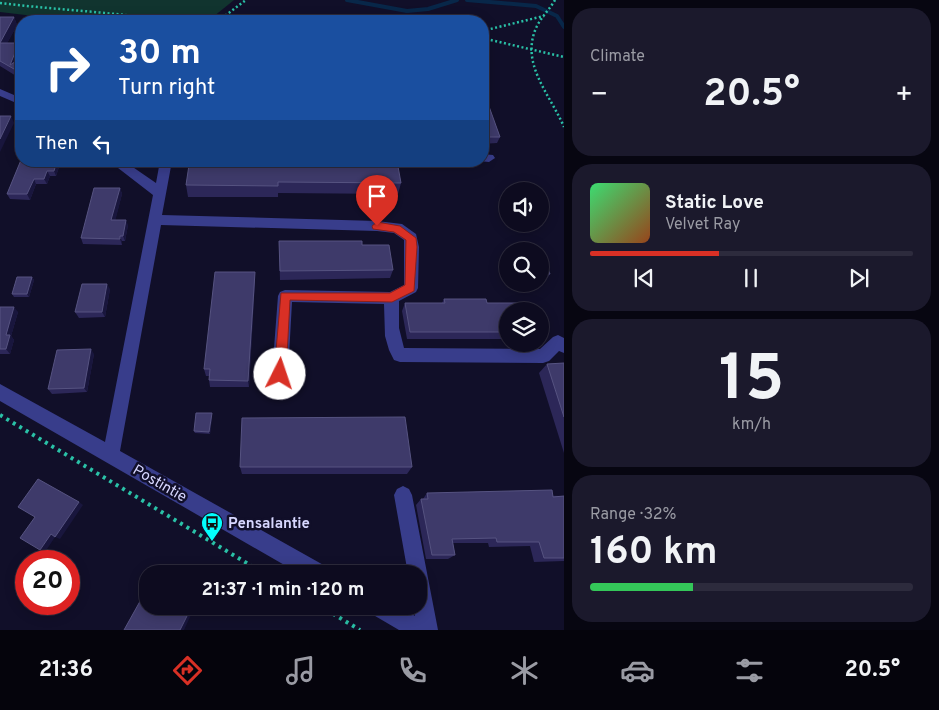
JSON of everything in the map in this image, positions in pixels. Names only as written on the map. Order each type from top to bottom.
[{"type":"street","points":[[0,92],[15,99]]},
{"type":"street","points":[[123,167],[160,193]]},
{"type":"street","points":[[111,455],[165,167]]},
{"type":"street","points":[[155,220],[377,226],[397,228],[411,238],[410,288],[392,298],[284,296],[280,374]]},
{"type":"street","points":[[392,298],[393,338],[397,353],[400,355],[543,356],[558,342],[564,346]]},
{"type":"street","name":"Postintie","points":[[0,392],[304,565]]},
{"type":"street","points":[[403,495],[428,630]]},
{"type":"street","points":[[393,615],[419,630]]},
{"type":"path","points":[[225,15],[246,0]]},
{"type":"path","points":[[555,0],[534,35],[531,58],[535,75],[554,104],[564,127]]},
{"type":"path","points":[[0,2],[61,10],[136,15]]},
{"type":"path","points":[[489,29],[544,16]]},
{"type":"path","points":[[489,39],[564,56]]},
{"type":"path","name":"Postintie","points":[[0,415],[250,565]]},
{"type":"path","points":[[335,615],[360,630]]},
{"type":"green space","points":[[0,0],[234,0],[215,15],[25,15],[0,12]]},
{"type":"building","points":[[0,17],[14,17],[0,43]]},
{"type":"building","points":[[0,43],[15,43],[15,53],[10,65],[15,62],[15,70],[0,61]]},
{"type":"building","points":[[489,106],[500,137],[489,137]]},
{"type":"building","points":[[0,116],[11,116],[0,139]]},
{"type":"building","points":[[18,167],[55,167],[54,171],[47,171],[44,179],[34,179],[27,194],[7,194]]},
{"type":"building","points":[[189,167],[398,167],[401,183],[278,182],[278,186],[186,185]]},
{"type":"building","points":[[94,188],[120,188],[111,220],[126,220],[123,236],[120,236],[120,239],[81,238]]},
{"type":"building","points":[[279,241],[362,241],[362,245],[389,245],[393,270],[280,271]]},
{"type":"building","points":[[215,272],[255,272],[248,381],[209,380],[210,369],[204,369]]},
{"type":"building","points":[[17,277],[32,277],[27,294],[12,294]]},
{"type":"building","points":[[82,284],[107,284],[102,312],[75,312]]},
{"type":"building","points":[[444,299],[486,299],[487,303],[499,303],[499,332],[410,332],[405,303],[445,303]]},
{"type":"building","points":[[0,307],[14,307],[6,335],[10,335],[6,349],[0,349]]},
{"type":"building","points":[[91,349],[84,388],[48,389],[57,350]]},
{"type":"building","points":[[564,363],[564,417],[547,364]]},
{"type":"building","points":[[196,413],[212,413],[209,432],[194,431]]},
{"type":"building","points":[[405,417],[412,467],[240,467],[242,418]]},
{"type":"building","points":[[38,479],[79,502],[55,537],[51,534],[40,550],[20,538],[35,517],[18,507]]},
{"type":"building","points":[[552,490],[553,497],[564,496],[564,558],[544,558],[539,542],[497,542],[496,538],[452,539],[455,555],[432,555],[421,499],[428,499],[427,493]]},
{"type":"building","points":[[139,603],[139,615],[188,615],[180,630],[124,630]]},
{"type":"waterway","points":[[347,0],[407,11],[428,9],[457,0]]},
{"type":"waterway","points":[[467,0],[536,6],[557,16],[564,27]]},
{"type":"place","name":"Pensalantie","points":[[212,542]]},
{"type":"route","points":[[280,374],[284,296],[392,298],[410,288],[411,238],[397,228],[377,226]]}]
